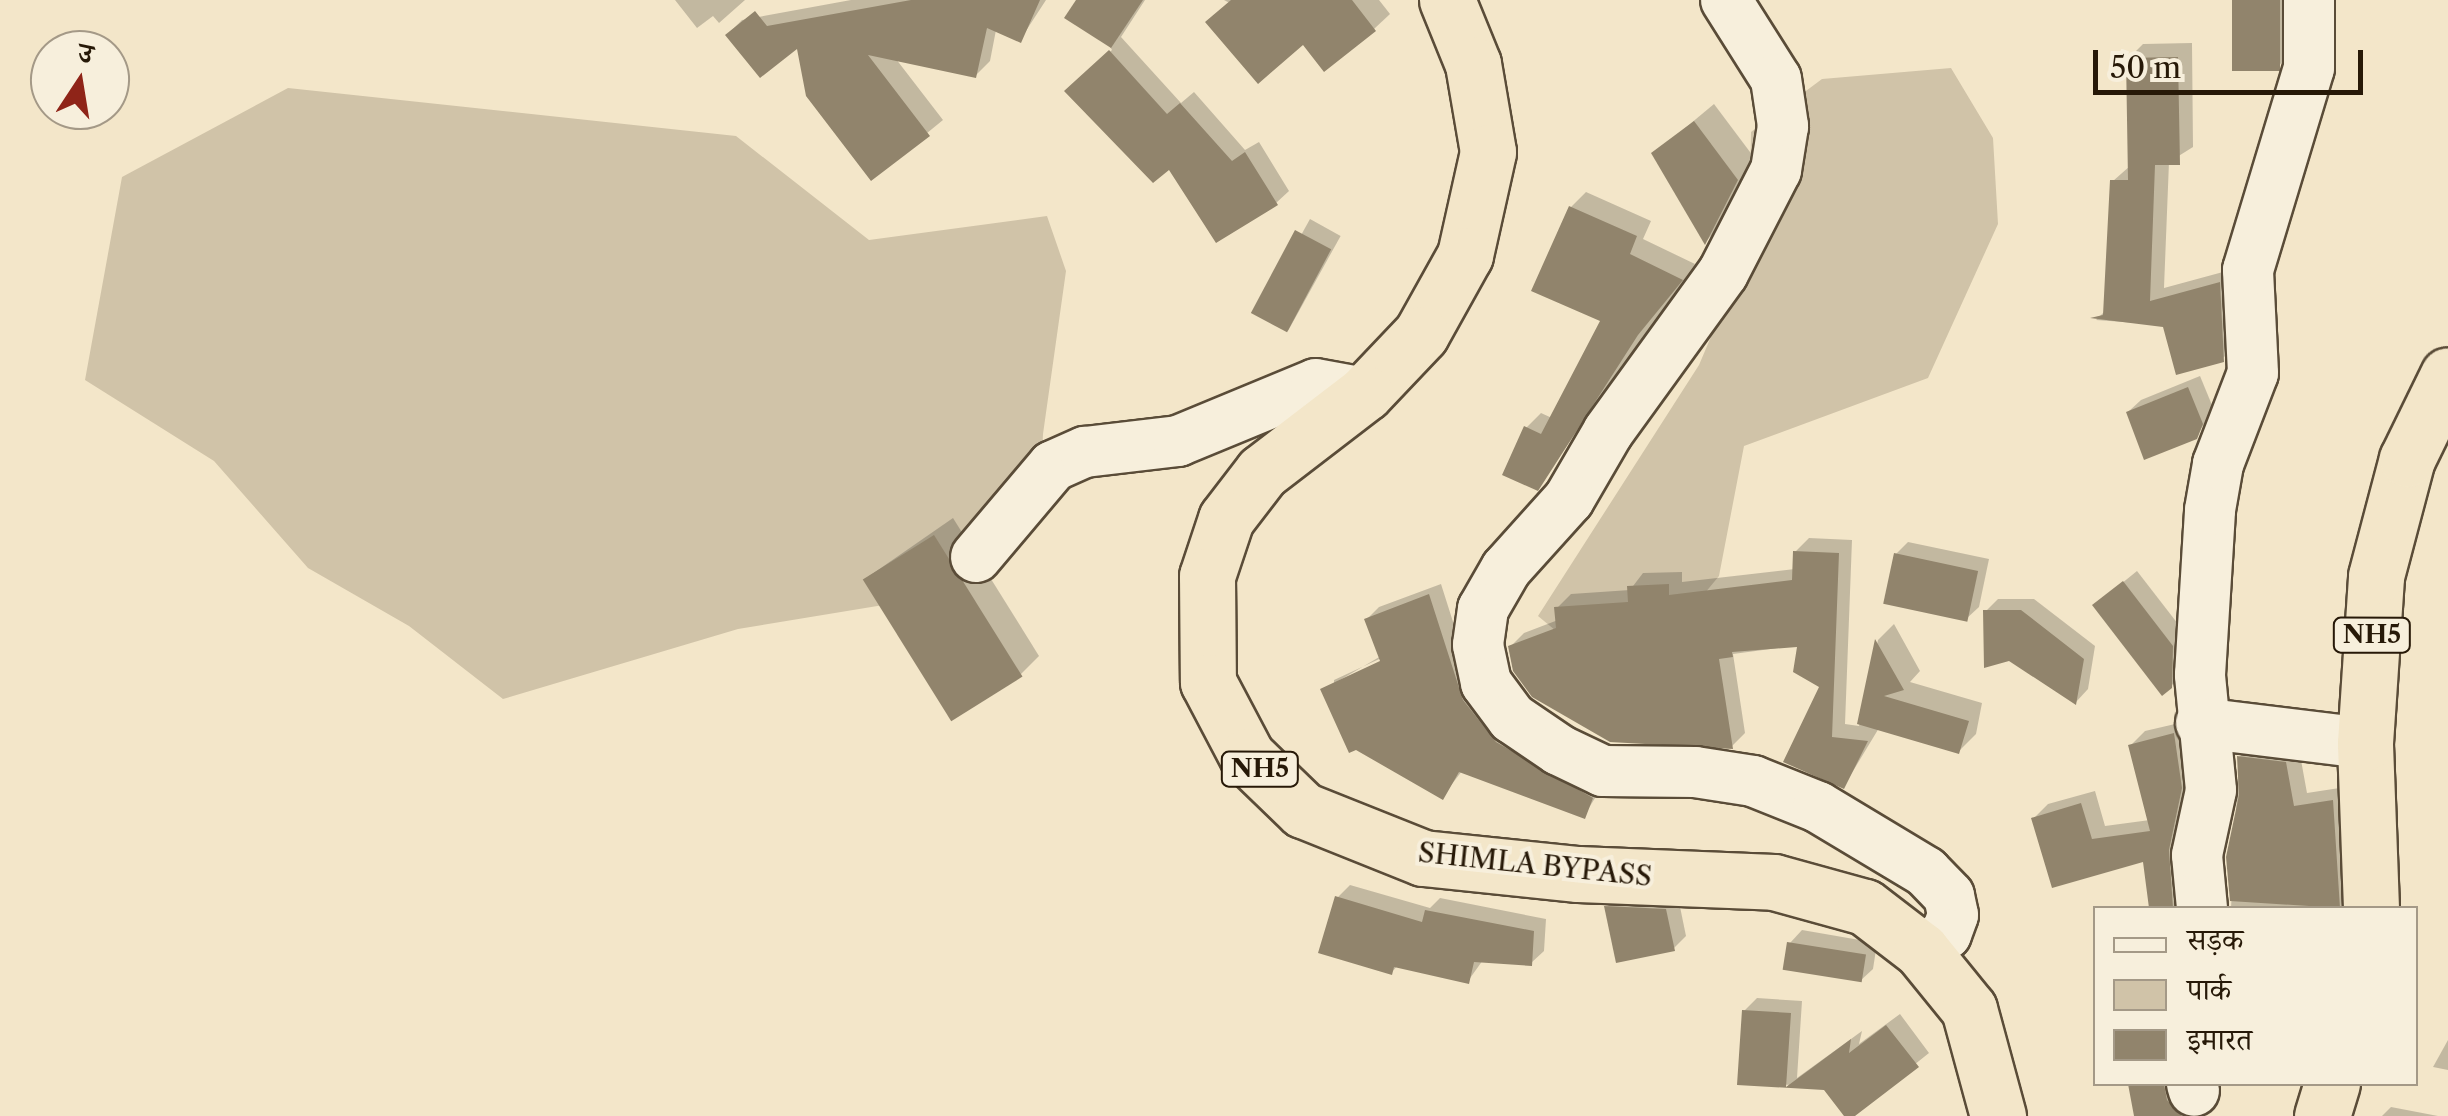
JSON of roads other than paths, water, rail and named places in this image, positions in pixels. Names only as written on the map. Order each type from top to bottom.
[{"type":"highway","name":"SHIMLA BYPASS","points":[[1447,0],[1473,64],[1488,152],[1465,254],[1421,334],[1365,392],[1262,472],[1226,519],[1207,576],[1208,682],[1247,756],[1303,810],[1423,858],[1578,874],[1774,882],[1865,906],[1921,950],[1969,1009],[1998,1116]]},
{"type":"highway","name":"NH5","points":[[2371,906],[2365,744],[2376,576],[2407,459],[2448,375]]},
{"type":"highway","points":[[2322,1116],[2331,1086]]},
{"type":"street","points":[[1726,0],[1776,80],[1783,126],[1776,170],[1724,273],[1608,432],[1570,499],[1506,569],[1484,609],[1478,646],[1486,684],[1512,718],[1559,750],[1603,771],[1695,772],[1753,781],[1818,807],[1926,872],[1949,896],[1952,916],[1946,934],[1921,950]]},
{"type":"street","points":[[2202,906],[2197,855],[2210,790],[2201,723],[2210,510],[2218,464],[2253,373],[2248,270],[2308,68],[2309,0]]},
{"type":"street","points":[[976,557],[1053,466],[1085,452],[1178,442],[1316,384],[1365,392]]},
{"type":"street","points":[[2201,723],[2365,744]]}]
